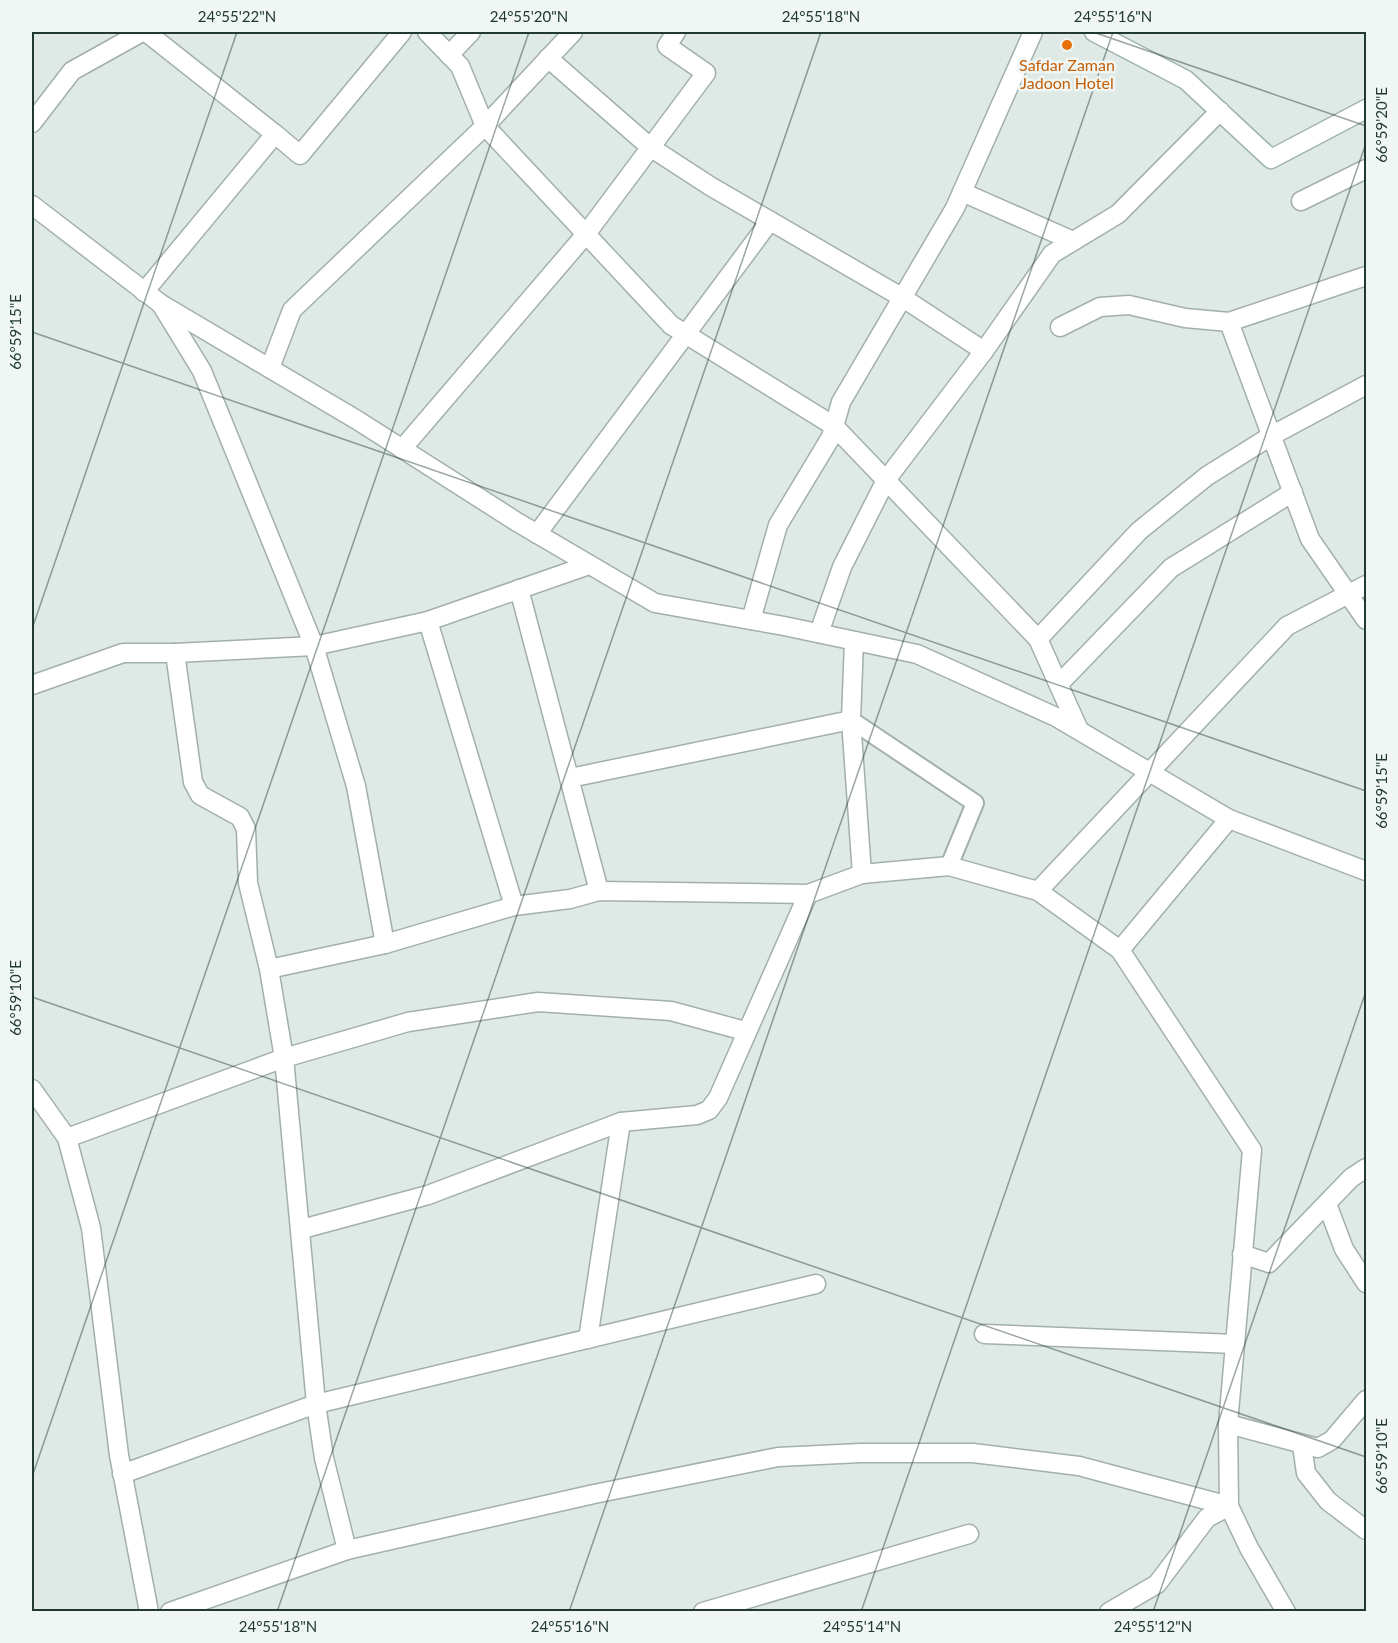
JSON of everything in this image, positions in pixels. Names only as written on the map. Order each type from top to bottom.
[{"type":"street","points":[[32,123],[72,71],[144,32],[300,155],[402,32]]},
{"type":"street","points":[[427,32],[460,66],[485,126],[671,325],[834,426],[1038,639],[1079,730]]},
{"type":"street","points":[[449,55],[471,32]]},
{"type":"street","points":[[270,368],[292,310],[485,126],[573,32]]},
{"type":"street","points":[[402,449],[586,234],[706,73],[667,46],[676,32]]},
{"type":"street","points":[[751,620],[778,525],[831,437],[841,402],[962,192],[1033,32]]},
{"type":"street","points":[[1094,32],[1186,80],[1271,159],[1366,109]]},
{"type":"street","points":[[548,58],[650,147],[770,221],[903,298],[984,351]]},
{"type":"street","points":[[819,633],[842,567],[886,480],[984,351],[1052,254],[1118,214],[1220,111]]},
{"type":"street","points":[[144,292],[275,134]]},
{"type":"street","points":[[1301,201],[1366,169]]},
{"type":"street","points":[[962,192],[1074,241]]},
{"type":"street","points":[[32,205],[161,304],[270,368],[537,534],[655,603],[819,633],[916,654],[1056,717],[1229,819],[1366,871]]},
{"type":"street","points":[[537,534],[684,333],[770,221]]},
{"type":"street","points":[[1060,327],[1100,307],[1129,305],[1185,318],[1229,322],[1366,276]]},
{"type":"street","points":[[161,304],[202,371],[314,645],[356,786],[385,944]]},
{"type":"street","points":[[1229,322],[1310,539],[1366,620]]},
{"type":"street","points":[[1038,639],[1139,531],[1207,476],[1272,435],[1366,385]]},
{"type":"street","points":[[1059,684],[1171,568],[1293,492]]},
{"type":"street","points":[[32,685],[123,653],[175,653],[314,645],[428,621],[590,565]]},
{"type":"street","points":[[1038,891],[1287,626],[1366,585]]},
{"type":"street","points":[[519,589],[599,891]]},
{"type":"street","points":[[428,621],[514,906]]},
{"type":"street","points":[[855,641],[851,720],[862,874]]},
{"type":"street","points":[[175,653],[193,782],[200,795],[240,817],[246,829],[248,884],[269,969],[285,1058],[316,1404],[324,1458],[347,1550]]},
{"type":"street","points":[[570,778],[851,720]]},
{"type":"street","points":[[1120,950],[1229,819]]},
{"type":"street","points":[[269,969],[385,944],[514,906],[570,899],[599,891],[808,894],[862,874],[949,866],[1038,891],[1120,950],[1252,1150],[1228,1424],[1229,1506],[1249,1548],[1287,1611]]},
{"type":"street","points":[[302,1229],[428,1195],[621,1122],[697,1114],[709,1110],[718,1098],[745,1031],[808,894]]},
{"type":"street","points":[[67,1138],[285,1058],[408,1022],[538,1002],[671,1011],[745,1031]]},
{"type":"street","points":[[32,1089],[67,1138],[91,1228],[122,1474],[149,1611]]},
{"type":"street","points":[[588,1338],[621,1122]]},
{"type":"street","points":[[1242,1254],[1269,1263],[1351,1178],[1366,1168]]},
{"type":"street","points":[[1327,1203],[1344,1249],[1366,1283]]},
{"type":"street","points":[[122,1474],[316,1404],[816,1284]]},
{"type":"street","points":[[984,1334],[1235,1344]]},
{"type":"street","points":[[1228,1424],[1318,1448],[1332,1440],[1366,1400]]},
{"type":"street","points":[[1302,1445],[1306,1473],[1328,1502],[1366,1530]]},
{"type":"street","points":[[170,1611],[347,1550],[594,1494],[778,1457],[973,1453],[1079,1466],[1229,1506]]},
{"type":"street","points":[[1109,1611],[1157,1584],[1207,1518],[1229,1506]]},
{"type":"street","points":[[703,1611],[969,1534]]},
{"type":"lane","points":[[851,720],[975,803],[949,866]]},
{"type":"place","name":"Safdar Zaman Jadoon Hotel","points":[[1067,45]]}]
